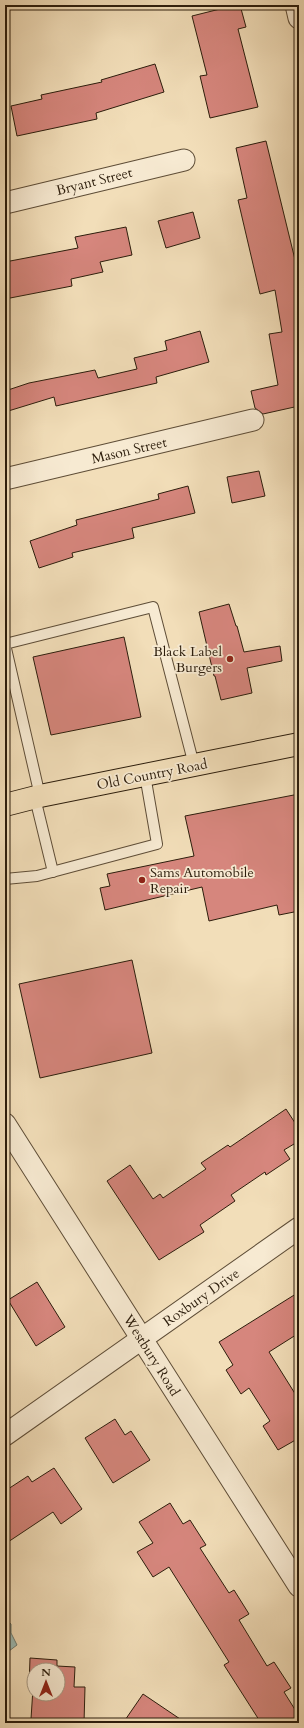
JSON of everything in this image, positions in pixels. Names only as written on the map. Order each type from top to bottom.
[{"type":"main road","name":"Old Country Road","points":[[6,807],[37,797],[299,744]]},
{"type":"street","points":[[296,5],[299,18]]},
{"type":"street","name":"Bryant Street","points":[[5,203],[184,160]]},
{"type":"street","name":"Mason Street","points":[[5,480],[253,420]]},
{"type":"street","name":"Westbury Road","points":[[5,1124],[299,1586]]},
{"type":"street","name":"Roxbury Drive","points":[[5,1436],[299,1228]]},
{"type":"lane","points":[[53,872],[5,644],[153,607],[194,765]]},
{"type":"lane","points":[[5,880],[37,876],[157,844],[145,775]]},
{"type":"water","points":[[5,1619],[11,1624],[11,1633],[17,1645],[5,1654]]},
{"type":"building","points":[[240,5],[246,27],[238,29],[258,107],[210,118],[200,76],[207,75],[192,16]]},
{"type":"building","points":[[155,64],[164,92],[96,113],[97,119],[17,136],[11,106],[42,99],[41,95],[102,82],[101,80]]},
{"type":"building","points":[[266,141],[299,276],[299,406],[263,414],[255,408],[251,391],[278,385],[269,334],[282,332],[275,290],[260,294],[238,200],[247,198],[236,148]]},
{"type":"building","points":[[193,212],[200,238],[166,248],[158,221]]},
{"type":"building","points":[[126,227],[132,255],[100,262],[103,272],[71,279],[72,286],[5,299],[5,262],[78,248],[75,237]]},
{"type":"building","points":[[200,331],[209,362],[156,377],[157,383],[56,406],[54,397],[5,412],[5,391],[29,383],[95,370],[98,378],[137,369],[134,358],[167,350],[165,341]]},
{"type":"building","points":[[259,471],[265,496],[232,503],[227,477]]},
{"type":"building","points":[[188,486],[195,513],[132,528],[134,538],[72,553],[73,557],[39,568],[30,541],[77,525],[76,520],[159,499],[158,494]]},
{"type":"building","name":"Black Label Burgers","points":[[229,604],[244,652],[280,646],[282,661],[247,668],[252,693],[221,700],[199,612]]},
{"type":"building","points":[[124,637],[141,717],[51,735],[33,657]]},
{"type":"building","points":[[299,794],[299,911],[279,915],[277,905],[209,921],[202,887],[105,910],[100,888],[110,886],[107,874],[194,856],[185,816]]},
{"type":"building","points":[[132,960],[152,1053],[40,1078],[19,984]]},
{"type":"building","points":[[286,1109],[299,1129],[299,1141],[284,1150],[290,1159],[266,1175],[265,1172],[231,1195],[235,1201],[200,1225],[204,1232],[159,1260],[107,1181],[130,1165],[153,1199],[160,1194],[163,1198],[206,1169],[201,1163],[228,1145],[230,1147]]},
{"type":"building","points":[[37,1282],[65,1327],[36,1346],[8,1300]]},
{"type":"building","points":[[299,1292],[299,1333],[269,1352],[299,1400],[299,1438],[278,1450],[263,1426],[270,1421],[249,1388],[241,1394],[226,1370],[233,1365],[219,1342]]},
{"type":"building","points":[[115,1419],[125,1435],[131,1431],[150,1460],[113,1483],[85,1438]]},
{"type":"building","points":[[54,1468],[82,1509],[61,1524],[53,1512],[5,1544],[5,1491],[28,1476],[32,1482]]},
{"type":"building","points":[[170,1503],[183,1524],[190,1520],[206,1545],[200,1548],[229,1593],[234,1590],[249,1614],[239,1620],[267,1666],[274,1662],[291,1688],[284,1692],[299,1716],[299,1723],[261,1723],[224,1665],[229,1662],[169,1567],[153,1577],[137,1552],[153,1543],[139,1522]]},
{"type":"building","points":[[30,1658],[57,1660],[57,1662],[30,1662]]},
{"type":"building","points":[[66,1666],[75,1667],[74,1687],[85,1687],[84,1723],[54,1723],[54,1720],[31,1719],[32,1702],[66,1702]]},
{"type":"building","points":[[143,1694],[186,1723],[123,1723]]},
{"type":"place","name":"Black Label Burgers","points":[[230,659]]},
{"type":"place","name":"Sams Automobile Repair","points":[[142,880]]}]
